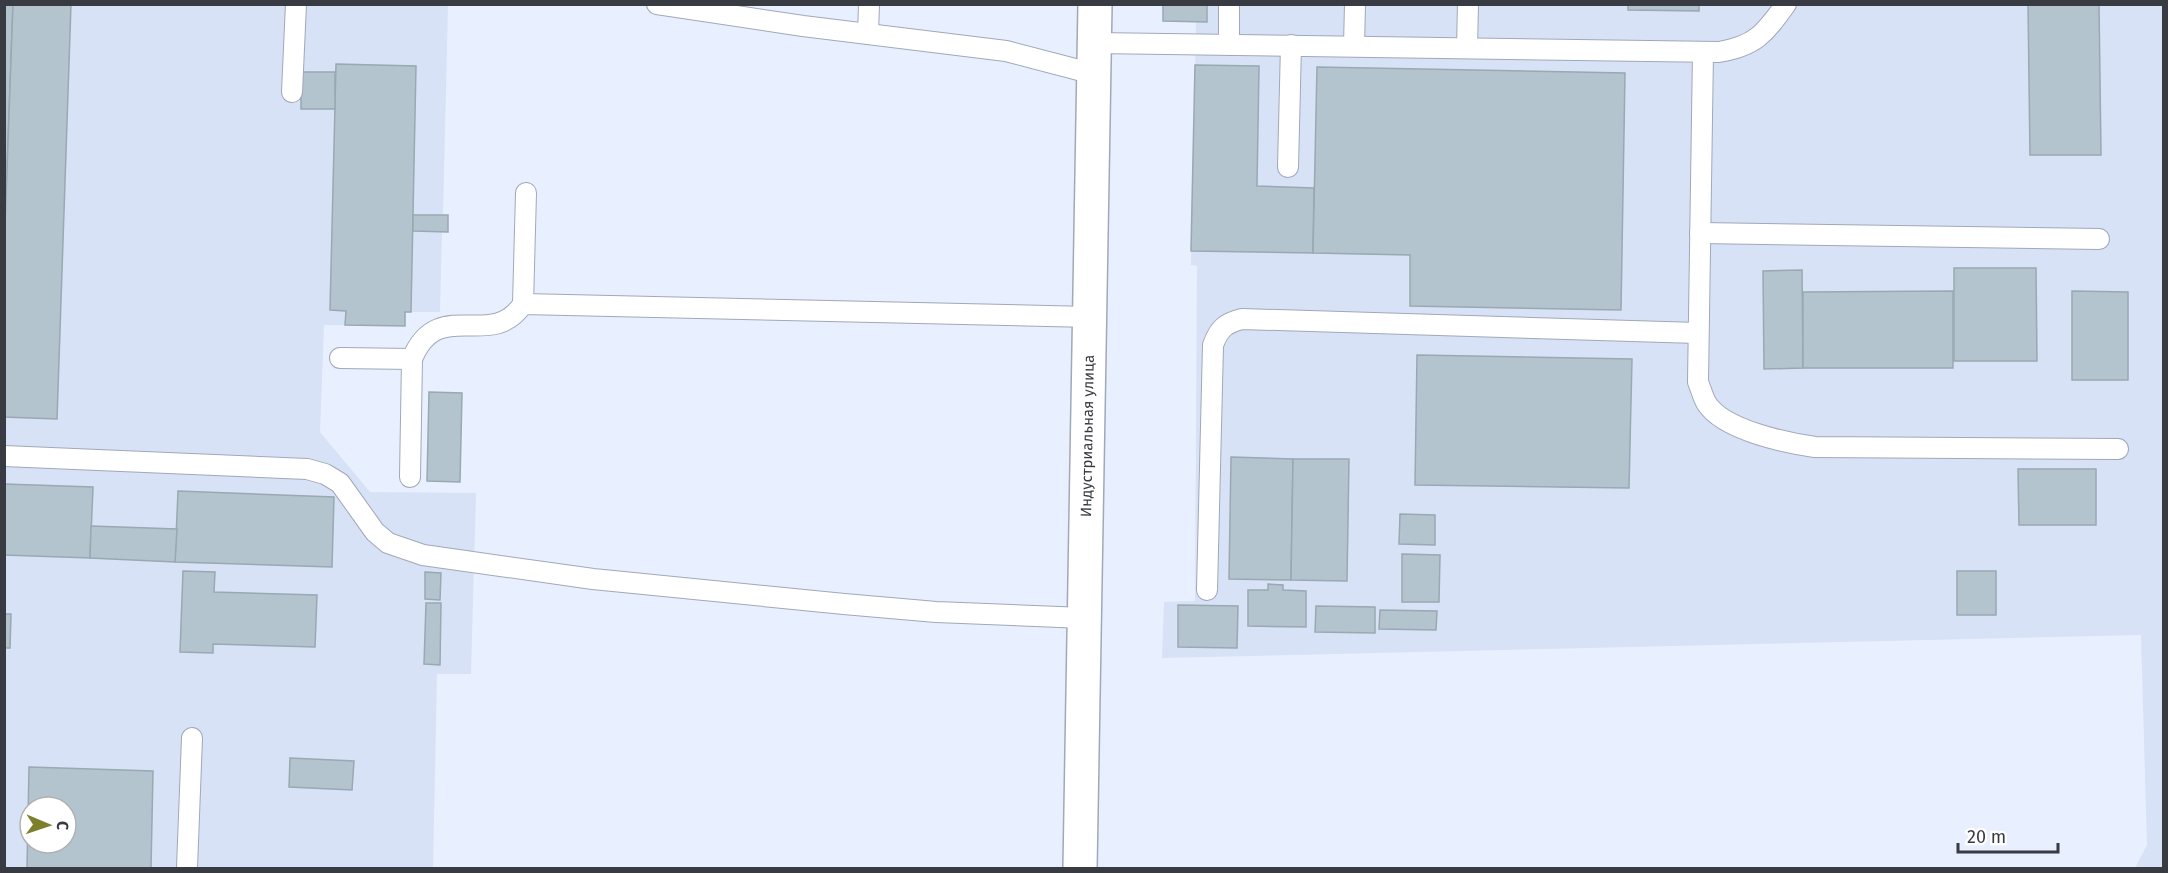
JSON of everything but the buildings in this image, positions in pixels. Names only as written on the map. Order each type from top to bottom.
[{"type":"street","name":"Индустриальная улица","points":[[1080,868],[1095,4]]},
{"type":"lane","points":[[292,92],[296,4]]},
{"type":"lane","points":[[657,4],[722,10],[868,34],[1006,51],[1095,58],[1229,45],[1703,52],[1740,49],[1755,41],[1786,4]]},
{"type":"lane","points":[[868,4],[868,34]]},
{"type":"lane","points":[[1229,4],[1229,45]]},
{"type":"lane","points":[[1354,46],[1355,4]]},
{"type":"lane","points":[[1467,48],[1468,4]]},
{"type":"lane","points":[[1288,167],[1291,45]]},
{"type":"lane","points":[[1703,52],[1698,382],[1707,404],[1721,418],[1783,443],[1815,447],[2118,449]]},
{"type":"lane","points":[[410,477],[412,359],[424,336],[436,328],[496,325],[506,322],[523,304],[526,193]]},
{"type":"lane","points":[[1700,233],[2099,240]]},
{"type":"lane","points":[[523,304],[1090,317]]},
{"type":"lane","points":[[1207,590],[1213,345],[1218,333],[1228,322],[1242,319],[1698,333]]},
{"type":"lane","points":[[340,358],[412,359]]},
{"type":"lane","points":[[4,456],[307,469],[325,474],[340,483],[375,532],[388,543],[423,555],[592,579],[844,604],[936,612],[1084,618]]},
{"type":"lane","points":[[187,868],[192,738]]},
{"type":"shaded area","points":[[5,5],[448,5],[443,215],[448,215],[448,232],[442,232],[440,312],[406,312],[405,326],[324,325],[320,432],[370,492],[476,493],[471,674],[437,674],[433,868],[5,868]]},
{"type":"shaded area","points":[[1163,5],[2163,5],[2163,868],[2135,868],[2147,845],[2141,635],[1162,658],[1164,602],[1195,601],[1197,266],[1191,265],[1196,22],[1163,21]]}]
